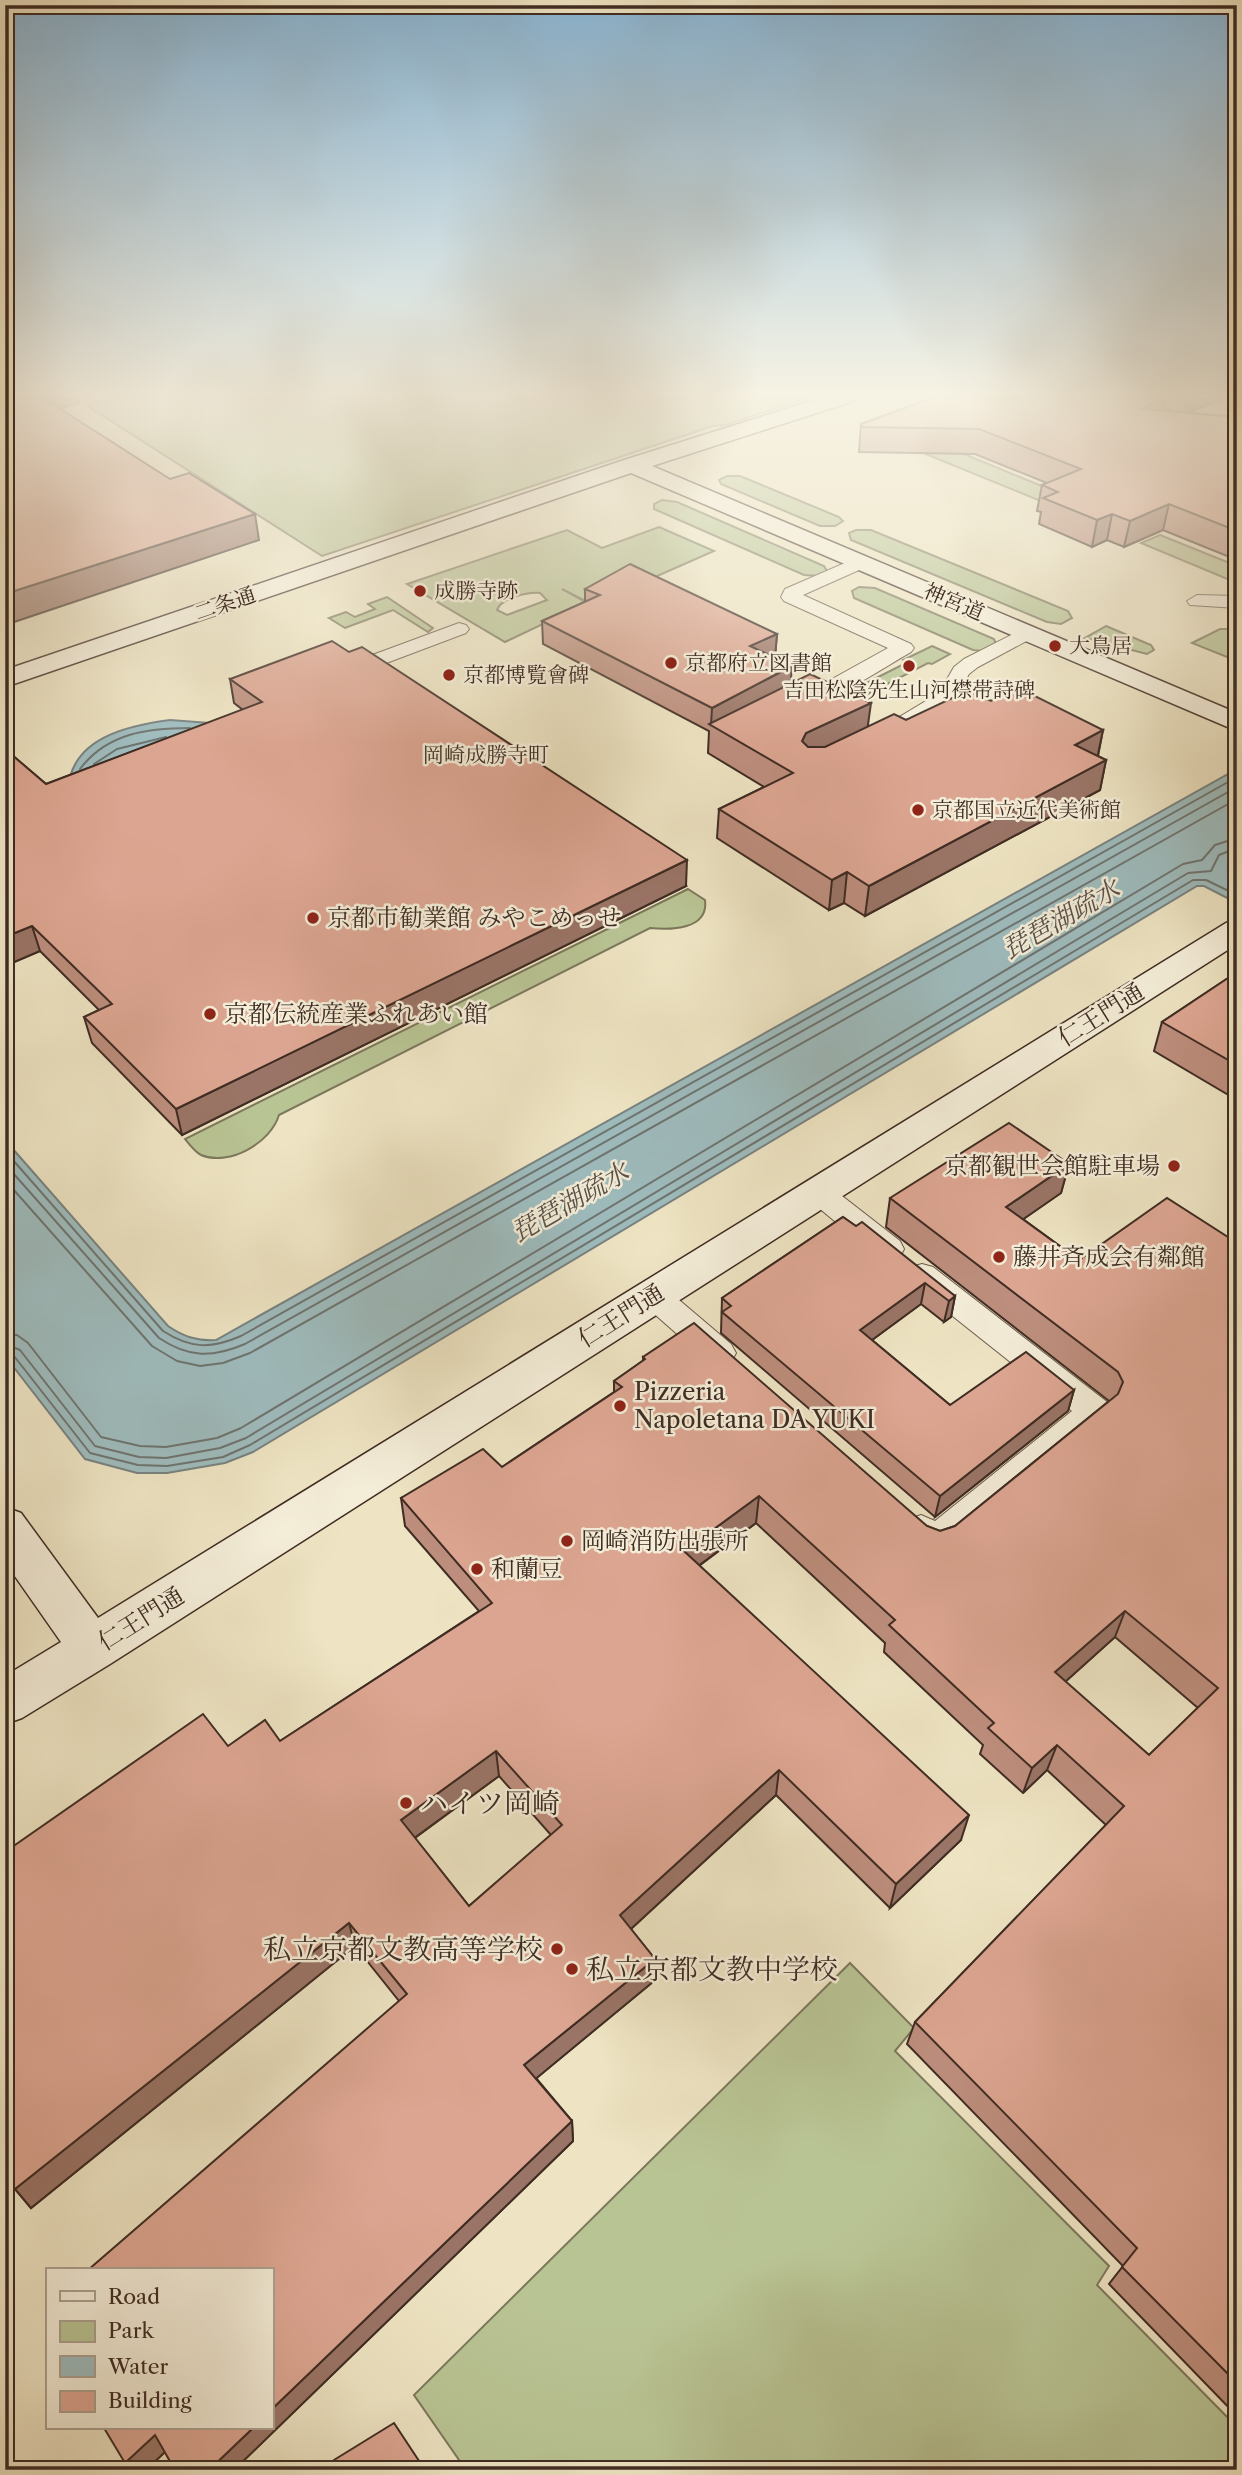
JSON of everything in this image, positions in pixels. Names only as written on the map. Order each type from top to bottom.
[{"type":"street","name":"二条通","points":[[5,679],[490,514]]},
{"type":"street","name":"神宮道","points":[[746,514],[1237,723]]},
{"type":"street","name":"仁王門通","points":[[5,1702],[1237,930]]},
{"type":"street","points":[[5,1526],[93,1649]]},
{"type":"lane","points":[[780,706],[803,694],[820,694],[904,648],[791,597],[792,593],[861,562]]},
{"type":"lane","points":[[1197,601],[1237,602]]},
{"type":"lane","points":[[374,661],[459,629]]},
{"type":"lane","points":[[877,740],[947,697],[961,671],[971,663],[1027,633]]},
{"type":"lane","points":[[818,1192],[1095,1411],[934,1541],[894,1505]]},
{"type":"lane","points":[[654,1296],[741,1373]]},
{"type":"green space","points":[[256,514],[450,514],[322,556]]},
{"type":"green space","points":[[664,514],[703,514],[824,566],[827,571],[819,576],[804,575]]},
{"type":"green space","points":[[791,514],[831,514],[843,521],[835,526],[820,526]]},
{"type":"green space","points":[[659,527],[714,551],[605,599],[589,603],[562,589],[587,603],[505,642],[407,584],[567,530],[602,548]],"holes":[[[540,593],[547,600],[507,615],[497,610],[504,602],[522,595]]]},
{"type":"green space","points":[[871,530],[1068,611],[1072,618],[1061,624],[1047,622],[851,540],[849,533]]},
{"type":"green space","points":[[1160,535],[1237,566],[1237,583],[1141,543]]},
{"type":"green space","points":[[859,587],[875,588],[994,639],[996,644],[983,651],[973,650],[854,598],[852,591]]},
{"type":"green space","points":[[387,597],[433,628],[428,632],[393,610],[345,628],[329,618],[346,612],[355,617],[375,609],[368,604]]},
{"type":"green space","points":[[1106,626],[1151,645],[1154,650],[1147,654],[1085,638]]},
{"type":"green space","points":[[1220,629],[1237,629],[1237,661],[1192,643]]},
{"type":"green space","points":[[932,646],[950,654],[827,715],[815,709],[906,663],[903,660]]},
{"type":"green space","points":[[688,889],[705,900],[705,910],[695,923],[668,929],[650,928],[279,1115],[268,1134],[248,1150],[224,1158],[212,1158],[199,1154],[185,1139]]},
{"type":"green space","points":[[850,1963],[914,2028],[895,2051],[1109,2266],[1097,2285],[1237,2427],[1237,2470],[466,2470],[414,2395]]},
{"type":"water","points":[[170,720],[210,723],[70,777],[85,751],[97,742],[125,729]]},
{"type":"water","name":"琵琶湖疏水","points":[[1237,769],[1237,863],[1228,869],[1237,876],[1237,903],[1204,886],[1197,886],[253,1452],[225,1463],[167,1473],[137,1473],[85,1459],[5,1356],[5,1140],[168,1326],[191,1338],[216,1340]]},
{"type":"building","points":[[5,514],[255,514],[5,594]]},
{"type":"building","points":[[1081,514],[1147,514],[1130,521],[1112,514],[1097,520]]},
{"type":"building","points":[[1193,514],[1237,514],[1237,531]]},
{"type":"building","points":[[630,564],[777,634],[750,646],[792,666],[712,708],[542,621],[600,595],[585,589]]},
{"type":"building","name":"京都市勧業館 みやこめっせ","points":[[332,641],[349,652],[362,647],[687,860],[176,1109],[84,1017],[112,1004],[32,926],[5,937],[5,749],[46,784],[262,702],[230,679]]},
{"type":"building","points":[[810,674],[871,703],[806,733],[802,741],[808,747],[825,747],[894,714],[906,720],[969,690],[991,701],[1019,688],[1103,730],[1075,745],[1106,760],[869,886],[847,872],[832,880],[719,809],[793,773],[709,724]]},
{"type":"building","points":[[1237,972],[1237,1065],[1162,1022]]},
{"type":"building","points":[[1009,1123],[1069,1164],[1006,1207],[1079,1260],[1167,1198],[1228,1237],[1237,1230],[1237,2383],[1122,2267],[1137,2248],[915,2022],[1124,1806],[1057,1745],[1032,1768],[988,1728],[994,1723],[889,1625],[895,1620],[759,1496],[684,1551],[969,1815],[896,1884],[779,1770],[620,1915],[655,1959],[524,2065],[572,2121],[273,2408],[273,2268],[90,2268],[407,1994],[349,1923],[15,2189],[5,2172],[5,1852],[203,1714],[228,1746],[265,1720],[280,1741],[492,1603],[401,1498],[483,1449],[502,1467],[622,1387],[614,1381],[645,1359],[643,1357],[694,1323],[927,1526],[940,1531],[955,1526],[1118,1394],[1123,1382],[1118,1372],[890,1198]],"holes":[[[1125,1611],[1218,1688],[1149,1755],[1055,1672]],[[496,1751],[562,1825],[469,1906],[401,1820]]]},
{"type":"building","points":[[843,1217],[856,1226],[862,1222],[955,1296],[949,1301],[925,1283],[860,1330],[950,1405],[1026,1352],[1074,1390],[940,1496],[722,1312],[731,1306],[722,1298]]},
{"type":"building","points":[[394,2423],[425,2470],[324,2470],[334,2460]]},
{"type":"building","points":[[105,2430],[251,2430],[209,2470],[175,2470],[155,2435],[125,2463]]},
{"type":"place","name":"成勝寺跡","points":[[420,591]]},
{"type":"place","name":"大鳥居","points":[[1055,646]]},
{"type":"place","name":"京都府立図書館","points":[[671,663]]},
{"type":"place","name":"吉田松陰先生山河襟帯詩碑","points":[[909,666]]},
{"type":"place","name":"京都博覧會碑","points":[[449,675]]},
{"type":"place","name":"京都国立近代美術館","points":[[918,810]]},
{"type":"place","name":"京都市勧業館 みやこめっせ","points":[[313,918]]},
{"type":"place","name":"京都伝統産業ふれあい館","points":[[210,1014]]},
{"type":"place","name":"京都観世会館駐車場","points":[[1174,1166]]},
{"type":"place","name":"藤井斉成会有鄰館","points":[[999,1257]]},
{"type":"place","name":"Pizzeria Napoletana DA YUKI","points":[[620,1406]]},
{"type":"place","name":"岡崎消防出張所","points":[[567,1541]]},
{"type":"place","name":"和蘭豆","points":[[477,1569]]},
{"type":"place","name":"ハイツ岡崎","points":[[406,1803]]},
{"type":"place","name":"私立京都文教高等学校","points":[[557,1949]]},
{"type":"place","name":"私立京都文教中学校","points":[[572,1969]]},
{"type":"district","name":"岡崎成勝寺町","points":[[486,755]]}]
